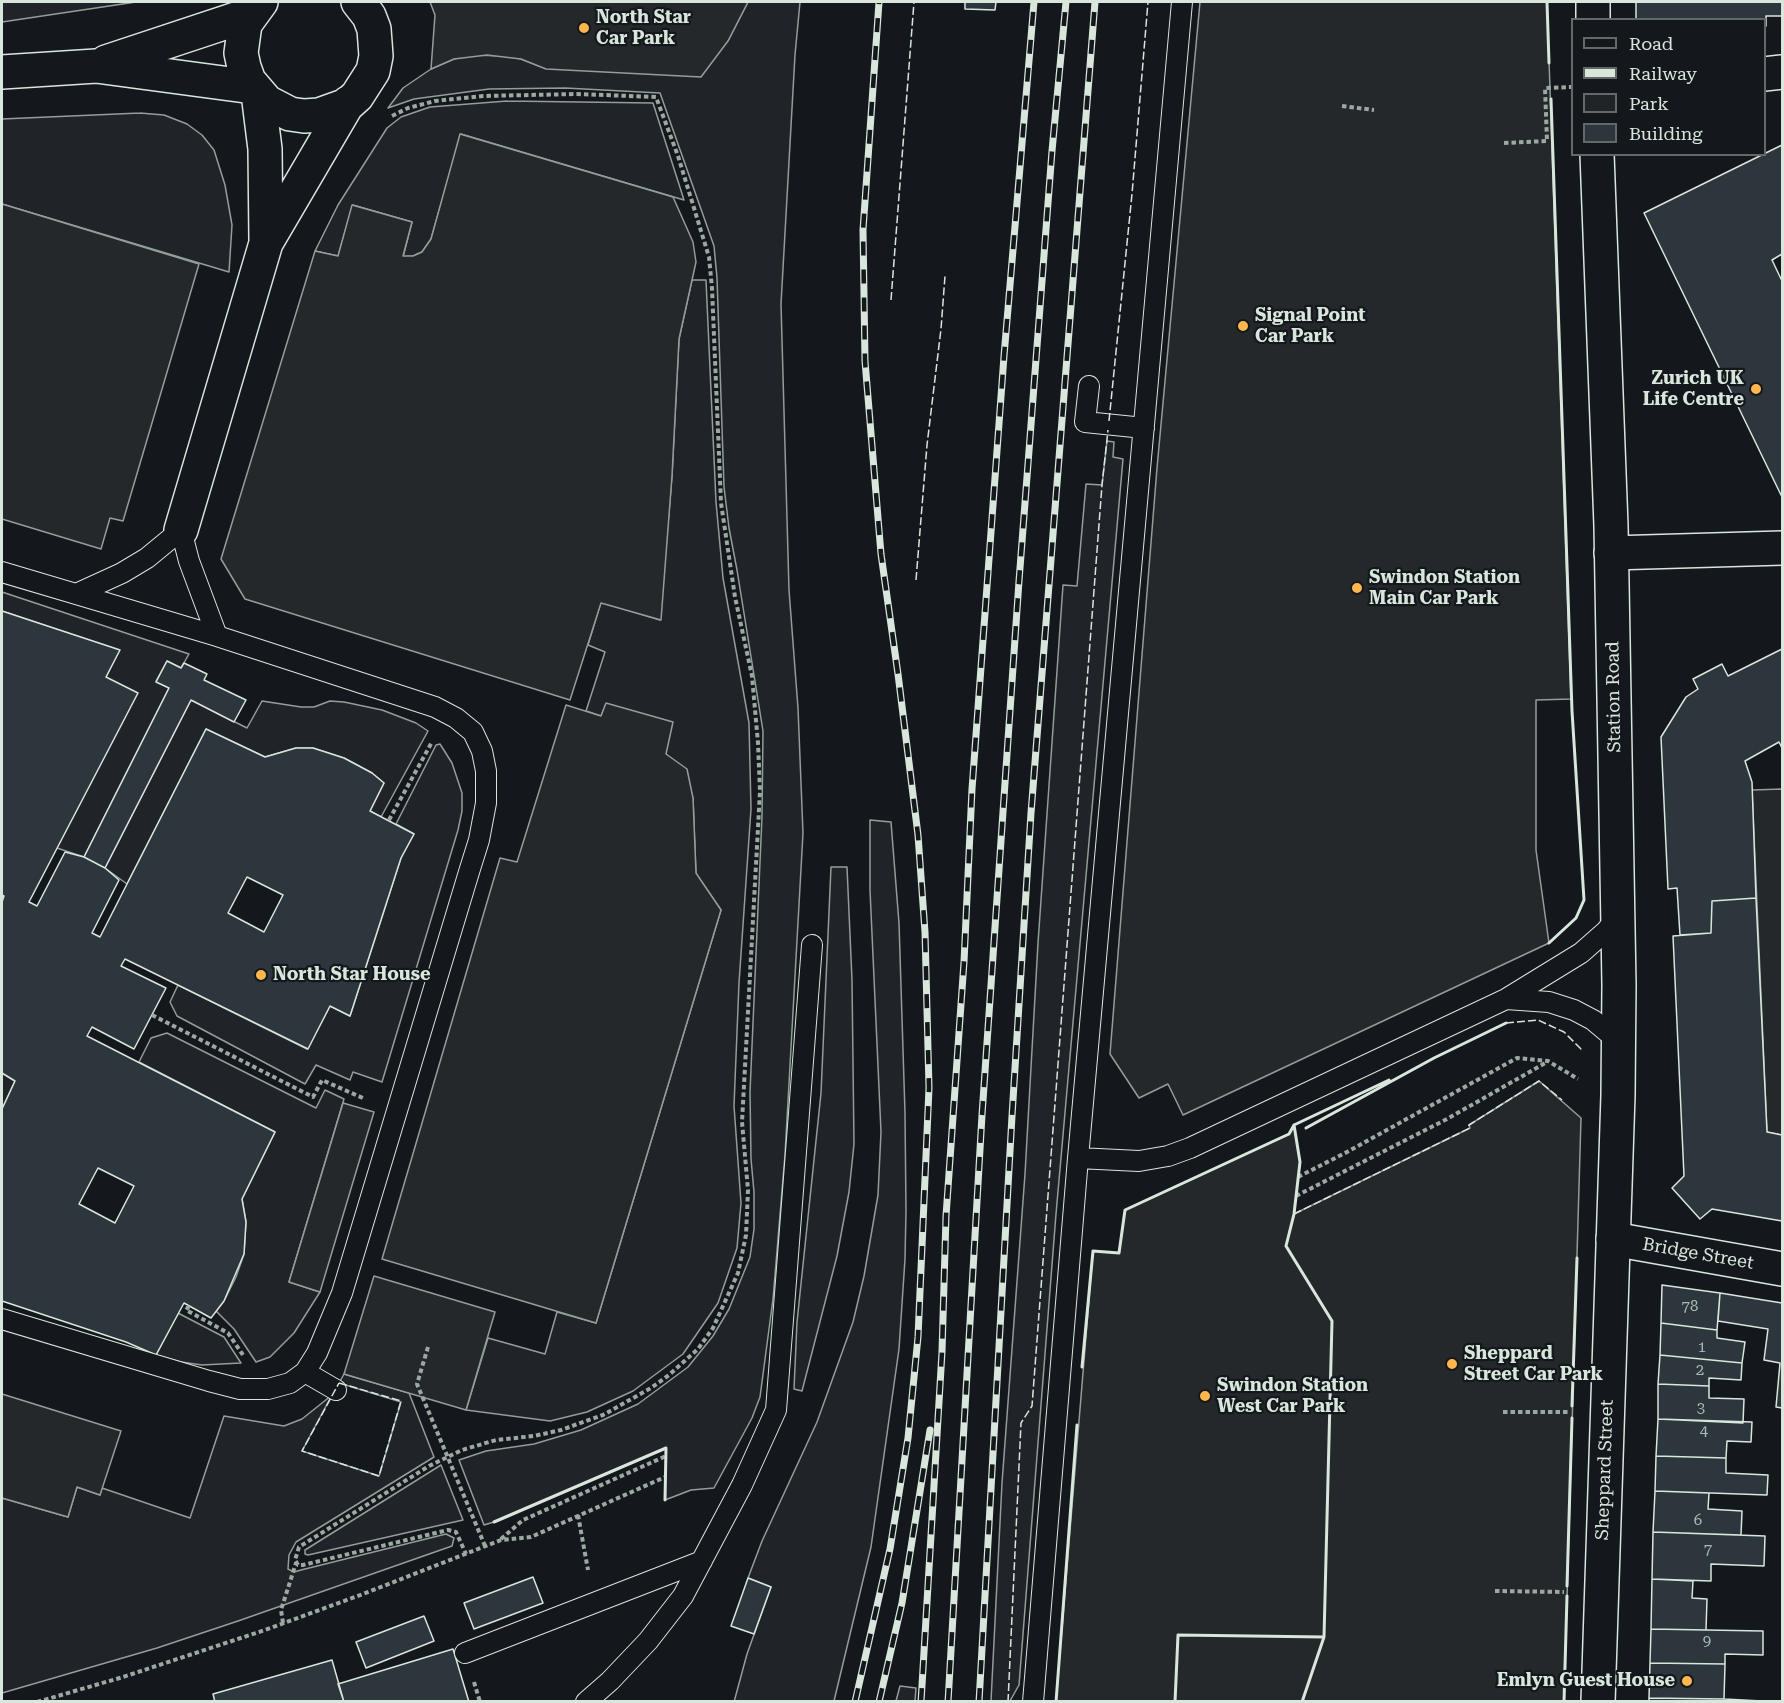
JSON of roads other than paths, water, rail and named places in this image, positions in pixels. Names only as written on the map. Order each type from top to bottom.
[{"type":"street","points":[[1593,2],[1593,18]]},
{"type":"street","points":[[2,72],[96,66],[255,90],[277,109],[304,116],[319,115],[333,112],[348,103],[362,90],[373,71],[376,42],[365,6]]},
{"type":"street","points":[[256,8],[245,24],[241,53],[243,67],[255,90],[265,149],[266,243]]},
{"type":"street","points":[[96,66],[256,8]]},
{"type":"street","points":[[1766,74],[1782,72]]},
{"type":"street","points":[[181,530],[266,243],[348,103]]},
{"type":"street","name":"Station Road","points":[[1598,156],[1611,553],[1618,917],[1618,1041],[1613,1239]]},
{"type":"street","points":[[1611,553],[1782,548]]},
{"type":"street","name":"Bridge Street","points":[[1613,1239],[1782,1269]]},
{"type":"street","name":"Sheppard Street","points":[[1598,1701],[1613,1239]]},
{"type":"lane","points":[[1033,1701],[1078,1158],[1182,2]]},
{"type":"lane","points":[[1089,386],[1085,422],[1144,428]]},
{"type":"lane","points":[[76,594],[123,573],[147,558],[181,530],[189,561],[217,636]]},
{"type":"lane","points":[[2,572],[217,636],[435,707],[456,717],[472,732],[482,751],[486,771],[486,803],[476,851],[342,1293],[317,1353],[305,1372],[290,1383],[268,1389],[240,1389],[2,1319]]},
{"type":"lane","points":[[1078,1158],[1139,1161],[1168,1156],[1190,1148],[1506,999],[1581,953],[1618,917]]},
{"type":"lane","points":[[586,1701],[610,1681],[648,1641],[683,1596],[742,1485],[776,1410],[812,945]]},
{"type":"lane","points":[[1506,999],[1549,1002],[1574,1010],[1593,1020],[1618,1041]]},
{"type":"lane","points":[[305,1372],[336,1390]]},
{"type":"lane","points":[[465,1653],[702,1561]]},
{"type":"railway","points":[[855,1702],[890,1549],[908,1438],[918,1337],[929,1088],[925,932],[918,835],[881,554],[865,361],[863,230],[879,2]]},
{"type":"railway","points":[[921,1702],[942,1352],[946,1216],[964,962],[972,789],[1004,356],[1034,2]]},
{"type":"railway","points":[[948,1702],[982,1115],[1019,581],[1052,151],[1066,2]]},
{"type":"railway","points":[[979,1702],[1031,813],[1095,2]]},
{"type":"railway","points":[[879,1702],[902,1603],[930,1430]]},
{"type":"place","name":"North Star Car Park","points":[[584,28]]},
{"type":"place","name":"Signal Point Car Park","points":[[1243,326]]},
{"type":"place","name":"Zurich UK Life Centre","points":[[1756,389]]},
{"type":"place","name":"Swindon Station Main Car Park","points":[[1357,588]]},
{"type":"place","name":"North Star House","points":[[261,975]]},
{"type":"place","name":"Sheppard Street Car Park","points":[[1452,1364]]},
{"type":"place","name":"Swindon Station West Car Park","points":[[1205,1396]]},
{"type":"place","name":"Emlyn Guest House","points":[[1687,1681]]}]
